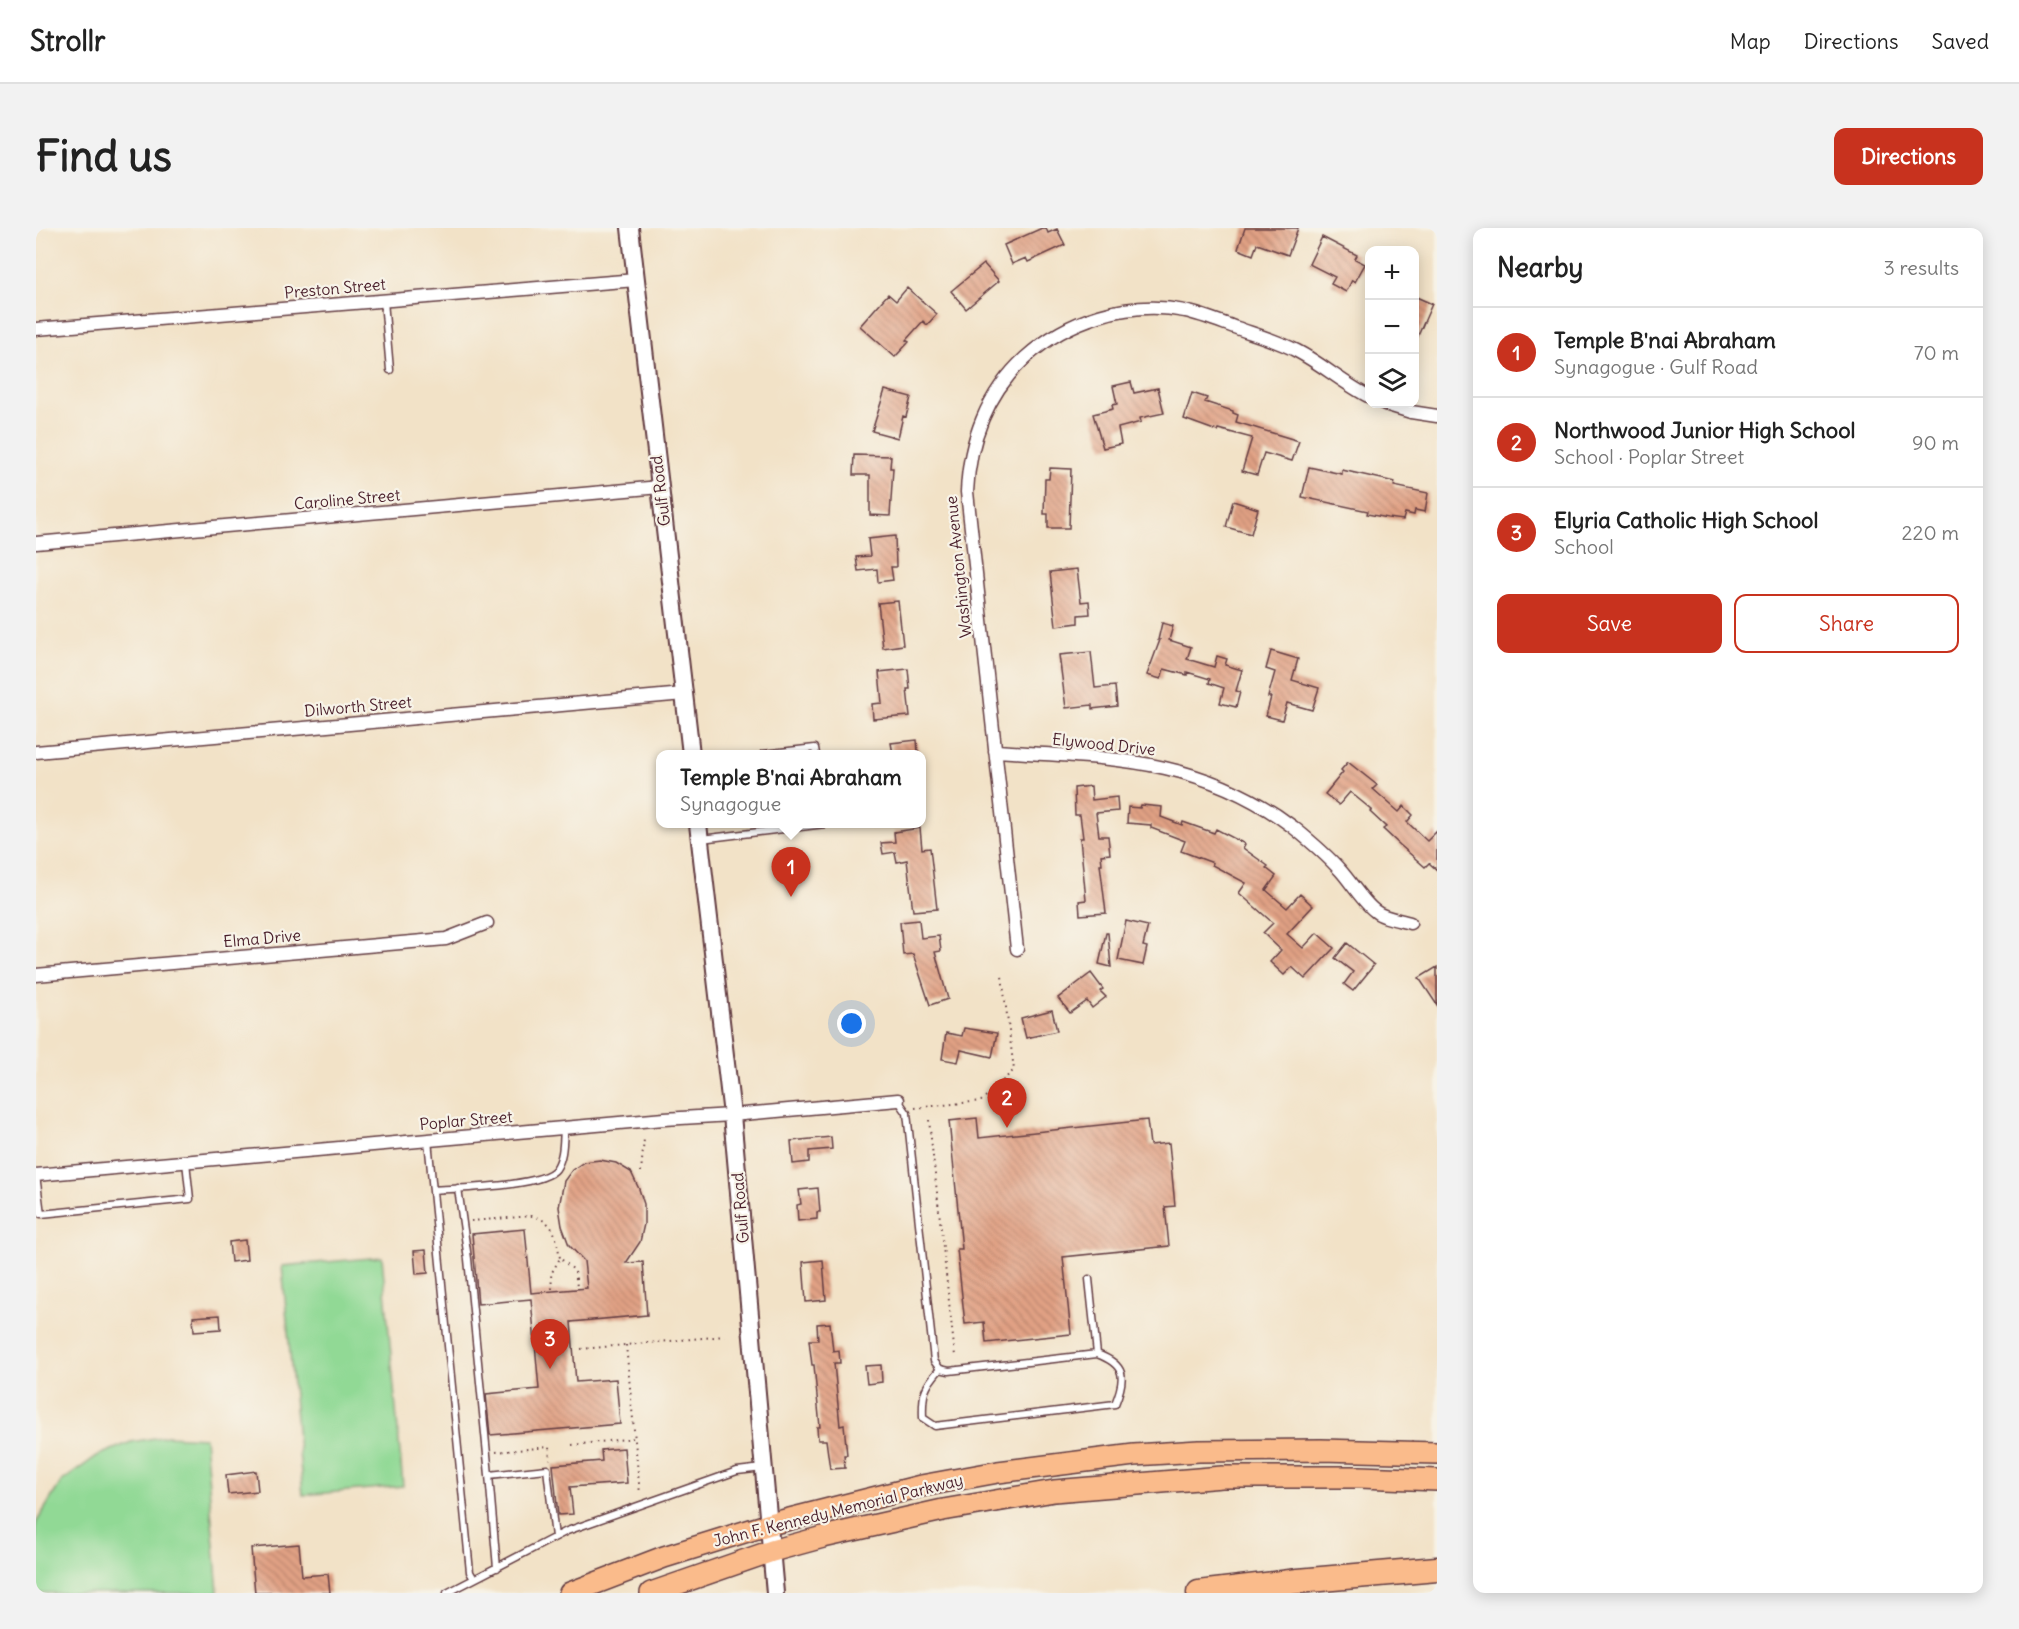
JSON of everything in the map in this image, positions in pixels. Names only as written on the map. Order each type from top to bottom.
[{"type":"highway","name":"John F. Kennedy Memorial Parkway","points":[[570,1593],[664,1557],[770,1524],[921,1486],[1052,1464],[1134,1455],[1247,1449],[1437,1453]]},
{"type":"highway","name":"John F. Kennedy Memorial Parkway","points":[[651,1593],[772,1551],[823,1537],[943,1510],[1054,1491],[1181,1479],[1232,1477],[1360,1477],[1437,1480]]},
{"type":"highway","points":[[1199,1593],[1298,1581],[1437,1569]]},
{"type":"street","name":"Gulf Road","points":[[630,228],[691,750]]},
{"type":"street","name":"Preston Street","points":[[36,329],[636,280]]},
{"type":"street","name":"Washington Avenue","points":[[1017,949],[968,515],[967,476],[973,444],[984,414],[1000,386],[1033,351],[1060,332],[1089,319],[1120,311],[1168,309],[1200,315],[1298,351],[1365,394]]},
{"type":"street","points":[[1398,408],[1437,416]]},
{"type":"street","name":"Caroline Street","points":[[36,543],[660,487]]},
{"type":"street","name":"Dilworth Street","points":[[36,752],[684,694]]},
{"type":"street","name":"Elywood Drive","points":[[994,751],[1120,759],[1160,766],[1209,781],[1238,794],[1292,826],[1338,868],[1376,912],[1410,923]]},
{"type":"street","name":"Gulf Road","points":[[699,831],[732,1115],[775,1593]]},
{"type":"street","name":"Elma Drive","points":[[36,975],[447,939],[487,923]]},
{"type":"street","name":"Poplar Street","points":[[36,1175],[564,1128],[902,1105]]},
{"type":"lane","points":[[384,300],[390,370]]},
{"type":"lane","points":[[798,750],[815,748],[815,750]]},
{"type":"lane","points":[[699,831],[753,828]]},
{"type":"lane","points":[[902,1105],[934,1361],[940,1369],[949,1371],[1097,1354],[1113,1360],[1122,1372],[1121,1388],[1115,1404],[935,1426],[923,1418],[922,1398],[927,1383],[940,1369]]},
{"type":"lane","points":[[433,1190],[541,1179],[555,1171],[561,1161],[564,1128]]},
{"type":"lane","points":[[428,1140],[470,1572],[474,1579]]},
{"type":"lane","points":[[36,1175],[39,1214],[190,1199],[186,1162]]},
{"type":"lane","points":[[458,1188],[468,1259],[496,1568]]},
{"type":"lane","points":[[1089,1279],[1097,1354]]},
{"type":"lane","points":[[447,1593],[567,1531],[737,1471],[764,1467]]},
{"type":"lane","points":[[489,1475],[547,1469],[555,1538]]},
{"type":"path","points":[[902,1105],[981,1101],[1014,1070],[1002,976]]},
{"type":"path","points":[[928,1120],[955,1356]]},
{"type":"path","points":[[641,1173],[644,1139]]},
{"type":"path","points":[[468,1213],[469,1222],[532,1216],[550,1224],[556,1236],[560,1258],[575,1271],[576,1287]]},
{"type":"path","points":[[552,1289],[551,1274],[560,1258]]},
{"type":"path","points":[[581,1349],[724,1336]]},
{"type":"path","points":[[626,1345],[640,1497]]},
{"type":"path","points":[[572,1445],[635,1438]]},
{"type":"path","points":[[490,1452],[549,1447],[551,1464]]},
{"type":"green space","points":[[382,1257],[403,1486],[303,1495],[282,1266]]},
{"type":"green space","points":[[167,1436],[205,1438],[218,1593],[36,1593],[36,1523],[61,1482],[97,1456],[131,1442]]},
{"type":"building","points":[[1046,228],[1048,233],[1057,229],[1065,245],[1028,262],[1026,258],[1012,264],[1004,245]]},
{"type":"building","points":[[1245,228],[1298,228],[1288,255],[1257,244],[1253,255],[1238,249]]},
{"type":"building","points":[[1322,237],[1357,255],[1355,259],[1365,264],[1355,282],[1352,280],[1346,292],[1331,284],[1335,277],[1309,264]]},
{"type":"building","points":[[984,264],[999,281],[966,309],[951,291]]},
{"type":"building","points":[[907,288],[937,314],[927,325],[923,321],[906,340],[909,342],[895,357],[860,326],[888,294],[896,301]]},
{"type":"building","points":[[1419,298],[1432,304],[1419,334]]},
{"type":"building","points":[[1131,382],[1134,393],[1158,388],[1164,413],[1140,418],[1141,422],[1118,428],[1121,444],[1103,448],[1093,414],[1113,409],[1112,405],[1117,404],[1113,386]]},
{"type":"building","points":[[885,390],[911,397],[906,417],[903,416],[898,438],[872,431]]},
{"type":"building","points":[[1192,393],[1207,398],[1205,402],[1233,411],[1238,415],[1236,422],[1299,441],[1292,461],[1264,453],[1257,475],[1242,471],[1252,438],[1218,429],[1217,431],[1184,419]]},
{"type":"building","points":[[854,455],[891,456],[890,468],[893,468],[890,516],[870,515],[870,475],[853,475]]},
{"type":"building","points":[[1309,467],[1342,474],[1342,470],[1395,482],[1394,486],[1428,493],[1425,512],[1415,510],[1414,515],[1405,513],[1403,520],[1367,514],[1368,511],[1302,497]]},
{"type":"building","points":[[1050,468],[1071,469],[1069,528],[1048,528],[1048,514],[1044,514],[1045,479],[1049,479]]},
{"type":"building","points":[[1233,501],[1258,509],[1251,534],[1226,527]]},
{"type":"building","points":[[895,536],[896,567],[891,567],[893,580],[878,582],[877,569],[858,571],[856,557],[870,556],[868,539]]},
{"type":"building","points":[[1077,569],[1081,602],[1089,601],[1090,614],[1078,615],[1078,623],[1056,626],[1050,572]]},
{"type":"building","points":[[898,601],[903,645],[883,648],[878,603]]},
{"type":"building","points":[[1162,623],[1173,626],[1169,640],[1191,647],[1187,659],[1214,667],[1217,656],[1227,659],[1225,665],[1242,670],[1236,691],[1240,692],[1236,707],[1220,703],[1224,688],[1209,683],[1210,679],[1187,672],[1187,675],[1164,669],[1161,679],[1147,675],[1160,640],[1158,640]]},
{"type":"building","points":[[1271,651],[1298,659],[1292,680],[1319,688],[1312,710],[1287,703],[1282,720],[1266,716],[1271,697],[1268,697],[1275,672],[1266,669]]},
{"type":"building","points":[[1091,652],[1095,688],[1115,686],[1117,706],[1092,709],[1092,705],[1066,708],[1059,655]]},
{"type":"building","points":[[908,669],[910,689],[907,689],[910,716],[873,719],[872,704],[882,703],[879,672]]},
{"type":"building","points":[[917,740],[918,750],[892,750],[891,743]]},
{"type":"building","points":[[1348,762],[1377,785],[1373,789],[1399,812],[1404,806],[1413,815],[1407,822],[1427,841],[1437,831],[1437,870],[1429,863],[1425,867],[1400,845],[1383,829],[1386,827],[1370,812],[1372,810],[1350,792],[1339,805],[1325,794]]},
{"type":"building","points":[[1091,786],[1092,800],[1117,797],[1118,811],[1096,813],[1099,836],[1108,836],[1110,854],[1101,855],[1102,864],[1100,864],[1106,913],[1080,915],[1079,901],[1086,900],[1080,838],[1083,838],[1080,815],[1075,815],[1074,788]]},
{"type":"building","points":[[1141,805],[1162,807],[1161,817],[1214,833],[1216,829],[1245,844],[1243,848],[1268,866],[1266,868],[1276,876],[1266,890],[1287,908],[1300,894],[1313,906],[1287,934],[1303,948],[1317,933],[1334,948],[1305,979],[1292,967],[1284,975],[1270,962],[1281,950],[1263,933],[1273,923],[1239,893],[1246,883],[1212,865],[1213,863],[1181,851],[1185,841],[1151,828],[1151,825],[1127,823],[1128,807],[1140,808]]},
{"type":"building","points":[[920,828],[922,849],[930,848],[937,909],[913,911],[907,860],[897,862],[895,852],[883,854],[881,843],[895,842],[894,832]]},
{"type":"building","points":[[919,920],[921,938],[939,936],[941,951],[935,952],[948,999],[930,1005],[913,954],[903,955],[900,922]]},
{"type":"building","points":[[1126,921],[1148,926],[1143,946],[1147,947],[1143,965],[1118,960]]},
{"type":"building","points":[[1106,933],[1108,933],[1111,967],[1099,964]]},
{"type":"building","points":[[1347,943],[1374,965],[1353,991],[1344,984],[1353,972],[1335,958]]},
{"type":"building","points":[[1437,967],[1437,1005],[1419,978]]},
{"type":"building","points":[[1091,973],[1103,989],[1100,991],[1106,997],[1092,1008],[1087,1001],[1070,1013],[1058,998]]},
{"type":"building","points":[[1052,1010],[1057,1031],[1026,1038],[1021,1018]]},
{"type":"building","points":[[964,1028],[997,1033],[992,1057],[961,1050],[958,1062],[942,1059],[946,1033],[962,1036]]},
{"type":"building","points":[[977,1118],[979,1138],[1147,1120],[1150,1145],[1169,1143],[1175,1206],[1165,1207],[1169,1246],[1063,1257],[1071,1334],[986,1343],[984,1322],[965,1324],[957,1249],[962,1249],[949,1121]]},
{"type":"building","points":[[831,1137],[832,1149],[809,1151],[809,1162],[793,1164],[791,1141]]},
{"type":"building","points":[[600,1160],[616,1163],[631,1172],[644,1204],[644,1224],[640,1242],[626,1263],[643,1262],[647,1315],[571,1322],[576,1382],[616,1379],[620,1424],[490,1435],[486,1394],[539,1389],[531,1299],[478,1304],[472,1234],[525,1229],[531,1293],[587,1288],[584,1261],[569,1245],[562,1226],[559,1207],[564,1181],[572,1170],[584,1162]]},
{"type":"building","points":[[818,1188],[820,1212],[817,1212],[817,1219],[798,1221],[797,1205],[801,1204],[799,1190]]},
{"type":"building","points":[[245,1240],[247,1260],[231,1262],[229,1242]]},
{"type":"building","points":[[426,1250],[428,1273],[416,1274],[414,1251]]},
{"type":"building","points":[[823,1260],[826,1300],[806,1302],[803,1262]]},
{"type":"building","points":[[220,1315],[221,1329],[194,1331],[193,1317]]},
{"type":"building","points":[[830,1323],[833,1351],[839,1350],[840,1363],[834,1363],[840,1426],[844,1425],[847,1455],[844,1455],[845,1468],[830,1469],[826,1440],[818,1440],[817,1427],[820,1427],[814,1365],[812,1365],[809,1340],[818,1340],[817,1324]]},
{"type":"building","points":[[881,1365],[882,1382],[867,1384],[865,1366]]},
{"type":"building","points":[[624,1448],[627,1483],[570,1487],[573,1514],[558,1515],[553,1465],[602,1461],[601,1450]]},
{"type":"building","points":[[256,1471],[258,1491],[228,1494],[226,1475]]},
{"type":"building","points":[[299,1544],[302,1576],[328,1574],[330,1593],[255,1593],[251,1548]]},
{"type":"place","name":"Temple B'nai Abraham","points":[[791,897]]},
{"type":"place","name":"Northwood Junior High School","points":[[1007,1128]]},
{"type":"place","name":"Elyria Catholic High School","points":[[550,1369]]}]
